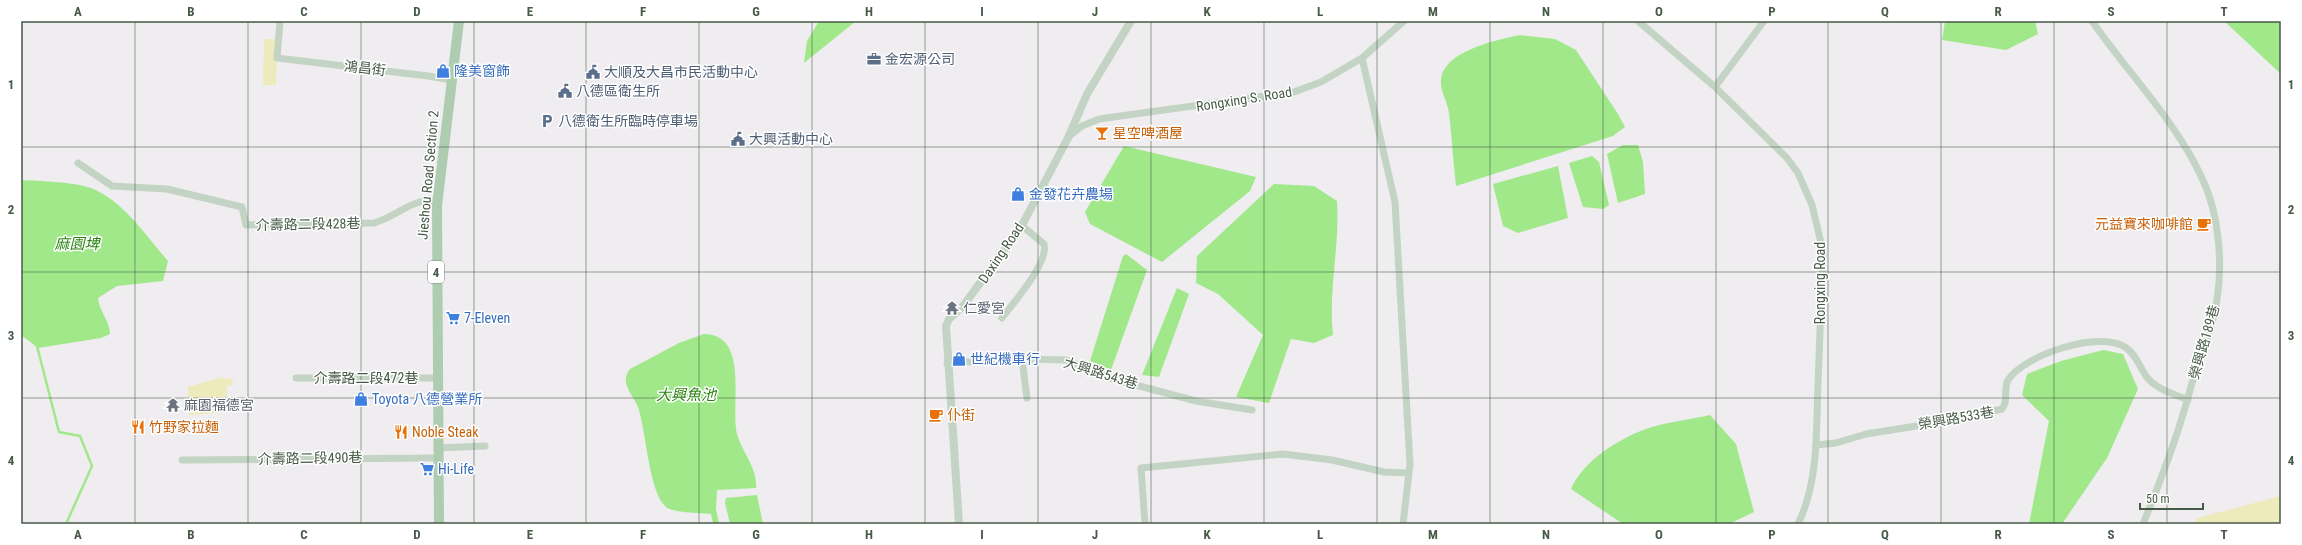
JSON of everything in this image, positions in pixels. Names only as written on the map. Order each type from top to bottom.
[{"type":"main road","name":"Jieshou Road Section 2","points":[[439,524],[436,378],[437,200],[459,21]]},
{"type":"street","name":"鴻昌街","points":[[280,21],[277,58],[452,80]]},
{"type":"street","name":"Daxing Road","points":[[959,524],[947,363],[946,326],[949,319],[964,306],[1021,225],[1068,138],[1087,94],[1131,21]]},
{"type":"street","name":"Rongxing S. Road","points":[[1068,138],[1082,126],[1098,120],[1294,92],[1321,82],[1362,58],[1404,21]]},
{"type":"street","points":[[1638,21],[1715,87],[1764,21]]},
{"type":"street","name":"榮興路189巷","points":[[2092,21],[2113,51],[2176,131],[2201,176],[2212,205],[2218,247],[2218,292],[2214,316],[2165,469],[2144,524]]},
{"type":"street","points":[[1362,58],[1395,202],[1400,319],[1409,449],[1409,473],[1403,524]]},
{"type":"street","name":"Rongxing Road","points":[[1715,87],[1787,158],[1798,173],[1818,225],[1823,251],[1816,445],[1812,482],[1806,507],[1798,524]]},
{"type":"street","name":"介壽路二段428巷","points":[[78,163],[112,186],[167,189],[242,207],[246,226],[374,223],[389,219],[409,204],[424,200],[437,200]]},
{"type":"street","points":[[1002,318],[1037,269],[1043,256],[1044,244],[1021,225]]},
{"type":"street","name":"榮興路533巷","points":[[1816,445],[1836,443],[1866,434],[1954,420],[2002,409],[2005,405],[2007,381],[2029,362],[2045,353],[2074,346],[2111,341],[2125,347],[2140,362],[2146,376],[2156,386],[2188,400]]},
{"type":"street","points":[[1022,359],[1027,398]]},
{"type":"street","name":"大興路543巷","points":[[947,363],[1022,359],[1066,360],[1113,379],[1196,401],[1252,410]]},
{"type":"street","name":"介壽路二段472巷","points":[[296,378],[436,378]]},
{"type":"street","name":"介壽路二段490巷","points":[[182,460],[437,453],[485,446]]},
{"type":"street","points":[[1145,524],[1141,468],[1283,454],[1332,460],[1384,472],[1409,473]]},
{"type":"shaded area","points":[[264,39],[277,39],[276,85],[263,85]]},
{"type":"shaded area","points":[[222,377],[223,379],[232,378],[233,385],[227,386],[227,396],[222,400],[220,413],[189,415],[188,387]]},
{"type":"shaded area","points":[[2281,496],[2281,524],[2193,524],[2197,518]]},
{"type":"water","points":[[819,21],[856,21],[804,63],[807,41]]},
{"type":"water","points":[[1945,21],[2035,21],[2038,34],[2006,50],[1942,40]]},
{"type":"water","points":[[2224,21],[2281,21],[2281,74]]},
{"type":"water","points":[[1520,35],[1555,39],[1576,50],[1625,127],[1613,136],[1456,186],[1449,113],[1441,85],[1444,71],[1451,62],[1460,55],[1472,49],[1498,40]]},
{"type":"water","points":[[1623,145],[1638,145],[1643,162],[1645,194],[1618,203],[1607,154]]},
{"type":"water","points":[[1124,146],[1256,177],[1250,191],[1162,262],[1090,224],[1085,212]]},
{"type":"water","points":[[1592,156],[1599,162],[1609,205],[1603,209],[1583,207],[1569,163]]},
{"type":"water","points":[[1558,166],[1568,218],[1518,233],[1503,226],[1493,184]]},
{"type":"water","name":"麻園埤","points":[[21,180],[76,184],[91,188],[103,194],[114,201],[134,220],[168,261],[163,281],[117,286],[98,298],[100,307],[110,329],[110,334],[101,338],[38,348],[21,335]]},
{"type":"water","points":[[1274,184],[1314,186],[1337,201],[1337,235],[1332,302],[1333,335],[1314,343],[1291,339],[1269,403],[1236,397],[1263,335],[1218,294],[1196,283],[1197,256]]},
{"type":"water","points":[[1126,254],[1147,270],[1111,370],[1090,361],[1123,256]]},
{"type":"water","points":[[1177,288],[1189,294],[1159,377],[1142,375]]},
{"type":"water","name":"大興魚池","points":[[704,334],[718,337],[728,346],[733,358],[736,390],[735,422],[737,434],[755,474],[756,481],[756,488],[717,490],[716,509],[719,524],[713,524],[711,514],[670,509],[660,500],[652,475],[641,417],[638,407],[628,389],[626,381],[626,375],[630,369],[679,343]]},
{"type":"water","points":[[2103,350],[2123,354],[2138,389],[2107,458],[2062,524],[2029,524],[2049,421],[2022,395],[2027,374],[2061,361]]},
{"type":"water","points":[[1710,415],[1736,444],[1754,512],[1729,524],[1623,524],[1571,489],[1584,469],[1602,452],[1635,433],[1670,423]]},
{"type":"water","points":[[757,495],[763,524],[730,524],[725,503],[726,498]]},
{"type":"waterway","points":[[37,346],[59,432],[80,436],[92,466],[66,524]]},
{"type":"place","name":"金宏源公司","points":[[874,59]]},
{"type":"place","name":"隆美窗飾","points":[[443,71]]},
{"type":"place","name":"大順及大昌市民活動中心","points":[[593,72]]},
{"type":"place","name":"八德區衛生所","points":[[565,91]]},
{"type":"place","name":"八德衛生所臨時停車場","points":[[547,121]]},
{"type":"place","name":"星空啤酒屋","points":[[1102,133]]},
{"type":"place","name":"大興活動中心","points":[[738,139]]},
{"type":"place","name":"金發花卉農場","points":[[1018,194]]},
{"type":"place","name":"元益寶來咖啡館","points":[[2204,224]]},
{"type":"place","name":"仁愛宮","points":[[952,308]]},
{"type":"place","name":"7-Eleven","points":[[453,318]]},
{"type":"place","name":"世紀機車行","points":[[959,359]]},
{"type":"place","name":"Toyota 八德營業所","points":[[361,399]]},
{"type":"place","name":"麻園福德宮","points":[[173,405]]},
{"type":"place","name":"仆街","points":[[936,415]]},
{"type":"place","name":"竹野家拉麵","points":[[138,427]]},
{"type":"place","name":"Noble Steak","points":[[401,432]]},
{"type":"place","name":"Hi-Life","points":[[427,469]]}]
